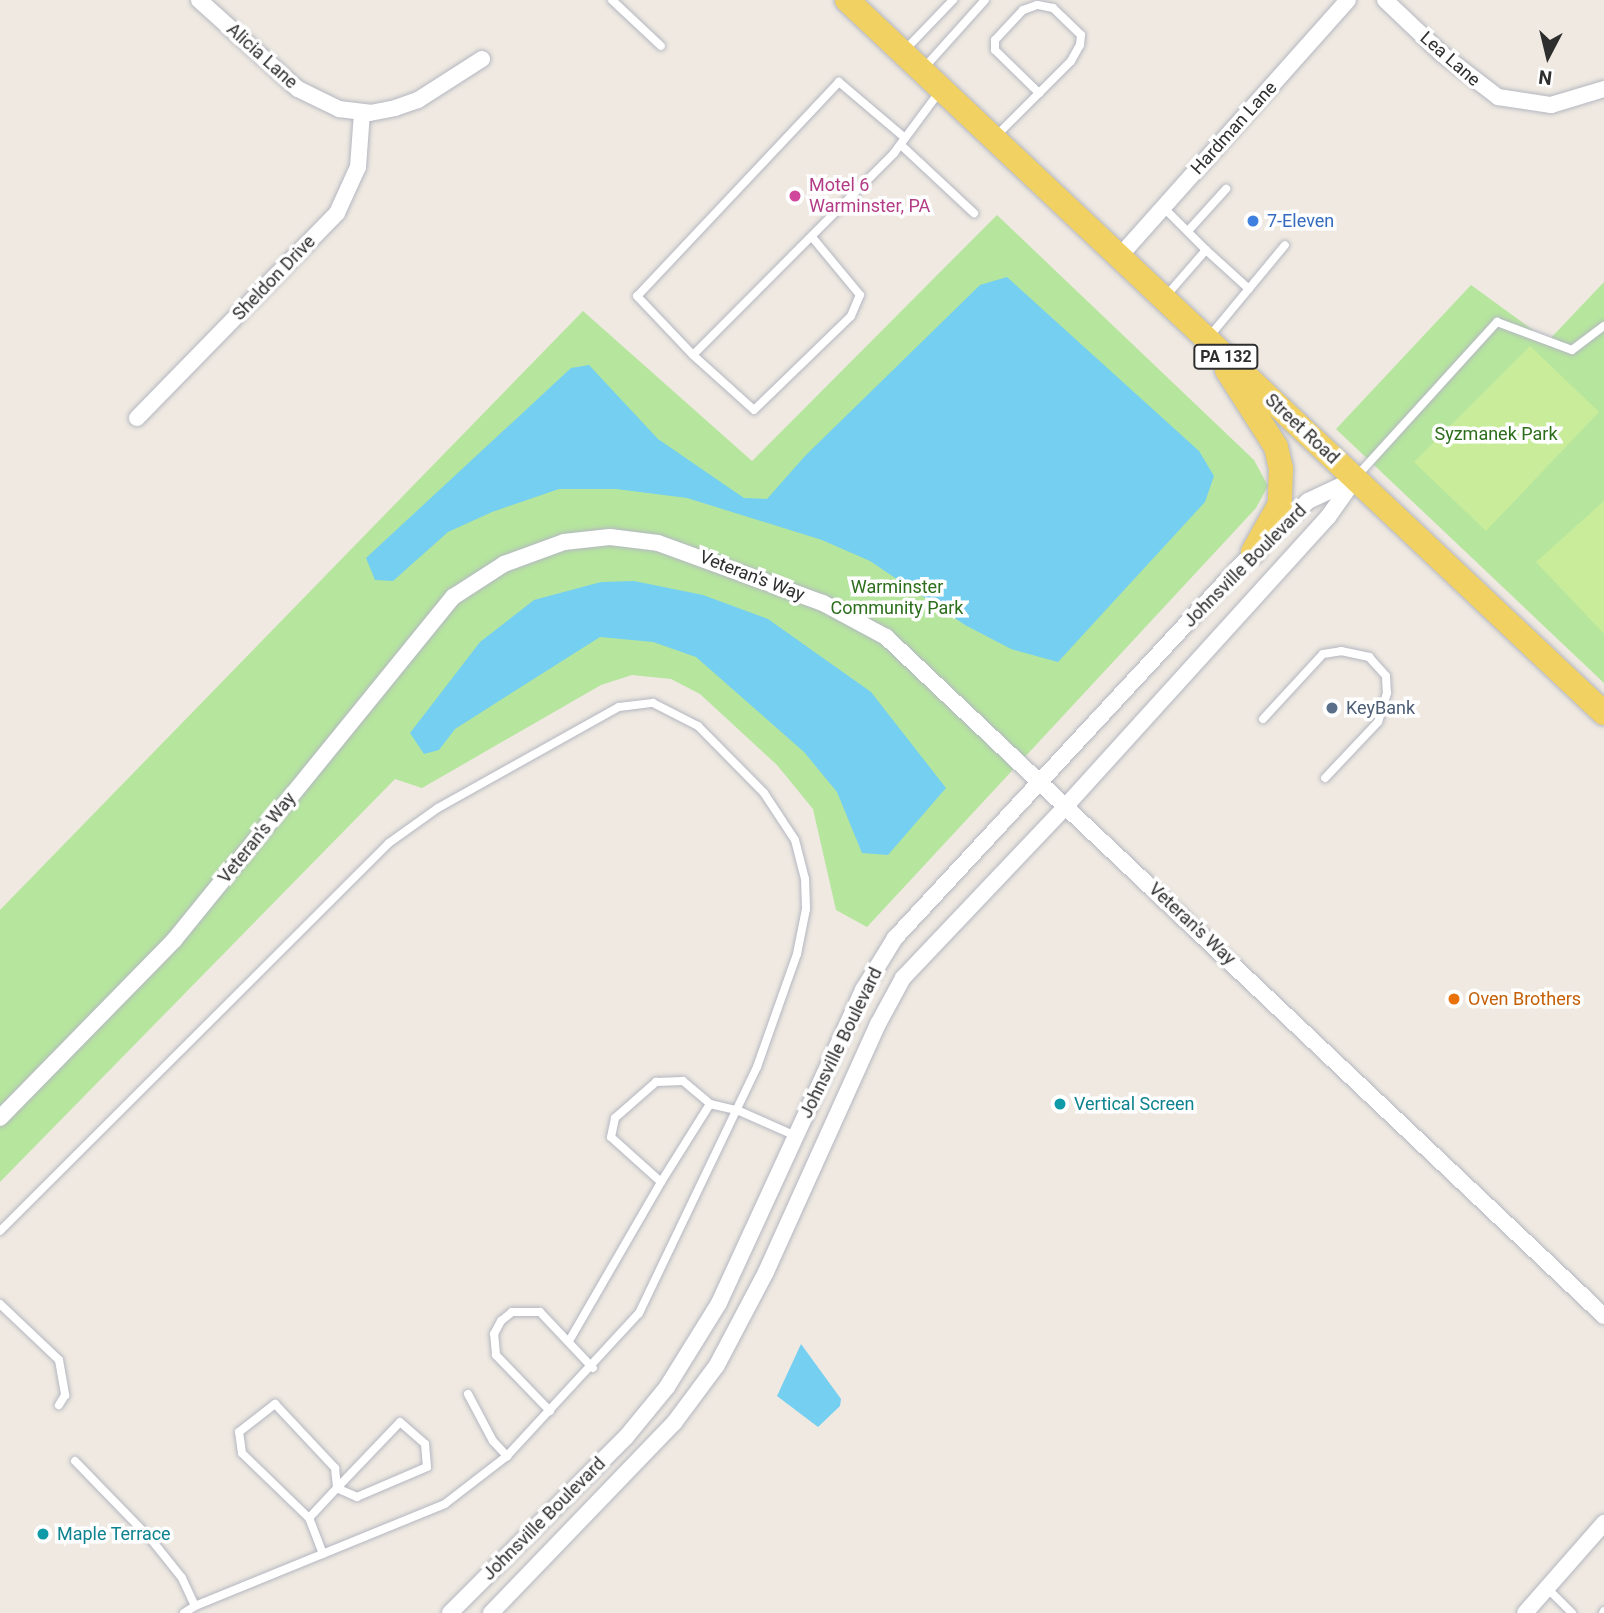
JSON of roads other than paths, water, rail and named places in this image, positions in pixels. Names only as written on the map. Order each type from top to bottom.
[{"type":"main road","name":"Street Road","points":[[847,0],[1604,713]]},
{"type":"main road","points":[[1208,339],[1276,447],[1282,468],[1280,504],[1253,552]]},
{"type":"street","name":"Alicia Lane","points":[[199,0],[298,89],[339,109],[362,113],[418,100],[482,60]]},
{"type":"street","name":"Hardman Lane","points":[[1119,257],[1348,0]]},
{"type":"street","name":"Lea Lane","points":[[1385,0],[1442,54],[1498,97],[1551,104],[1604,89]]},
{"type":"street","name":"Sheldon Drive","points":[[136,418],[337,213],[358,167],[362,113]]},
{"type":"street","name":"Johnsville Boulevard","points":[[450,1613],[626,1437],[667,1387],[719,1303],[863,990],[895,938],[1253,552],[1308,501],[1355,479]]},
{"type":"street","name":"Johnsville Boulevard","points":[[491,1613],[613,1490],[699,1390],[753,1301],[903,978],[1065,807],[1328,517],[1355,479]]},
{"type":"street","name":"Veteran's Way","points":[[0,1118],[175,939],[435,616],[476,580],[535,550],[610,537],[658,543],[839,610],[904,653],[1604,1316]]},
{"type":"street","points":[[1525,1613],[1548,1590],[1604,1523]]},
{"type":"lane","points":[[612,0],[661,46]]},
{"type":"lane","points":[[903,52],[953,0]]},
{"type":"lane","points":[[922,70],[985,0]]},
{"type":"lane","points":[[994,138],[1040,93],[1071,61],[1081,35],[1053,8],[1037,5],[1024,10],[995,40],[995,50],[1040,93]]},
{"type":"lane","points":[[811,237],[860,295],[851,316],[754,410],[694,355],[637,296],[839,82],[903,141],[974,213]]},
{"type":"lane","points":[[694,355],[903,141],[942,89]]},
{"type":"lane","points":[[1188,231],[1226,189]]},
{"type":"lane","points":[[1163,207],[1249,289]]},
{"type":"lane","points":[[1208,339],[1285,245]]},
{"type":"lane","points":[[1164,298],[1206,250]]},
{"type":"lane","points":[[1355,479],[1497,323],[1572,350],[1604,326]]},
{"type":"lane","points":[[1263,719],[1322,654],[1341,651],[1369,657],[1386,676],[1387,693],[1378,722],[1325,778]]},
{"type":"lane","points":[[0,1231],[389,843],[438,808],[586,725],[620,707],[639,703],[671,709],[698,726],[781,815],[801,859],[806,909],[800,945],[737,1110],[639,1313],[593,1368],[507,1455],[425,1516],[323,1554],[195,1606],[184,1613]]},
{"type":"lane","points":[[661,1182],[611,1138],[615,1118],[656,1082],[683,1081],[710,1104],[737,1110],[796,1136]]},
{"type":"lane","points":[[569,1342],[661,1182],[710,1104]]},
{"type":"lane","points":[[0,1304],[59,1360],[65,1395],[59,1405]]},
{"type":"lane","points":[[550,1411],[496,1355],[494,1334],[512,1312],[528,1310],[547,1316],[593,1368]]},
{"type":"lane","points":[[468,1394],[493,1441],[507,1455]]},
{"type":"lane","points":[[323,1554],[309,1518],[243,1452],[239,1432],[275,1404],[335,1468],[337,1488]]},
{"type":"lane","points":[[309,1518],[337,1488],[400,1422],[425,1444],[427,1467],[357,1497],[337,1488]]},
{"type":"lane","points":[[75,1461],[150,1538],[182,1578],[195,1606]]},
{"type":"lane","points":[[1548,1590],[1572,1613]]},
{"type":"water","points":[[1007,277],[1199,451],[1214,476],[1205,502],[1058,662],[1011,649],[965,625],[870,561],[822,540],[687,498],[616,489],[559,489],[492,512],[448,532],[393,581],[375,580],[366,558],[571,368],[589,365],[658,439],[744,498],[767,499],[805,456],[980,285]]},
{"type":"water","points":[[634,581],[703,595],[768,619],[871,692],[946,788],[888,855],[862,853],[837,792],[804,752],[696,657],[653,642],[600,637],[455,729],[439,750],[424,754],[410,733],[480,642],[534,600],[601,582]]},
{"type":"water","points":[[801,1344],[841,1399],[840,1406],[818,1427],[777,1396]]},
{"type":"place","name":"Motel 6 Warminster, PA","points":[[795,196]]},
{"type":"place","name":"7-Eleven","points":[[1253,221]]},
{"type":"place","name":"KeyBank","points":[[1332,708]]},
{"type":"place","name":"Oven Brothers","points":[[1454,999]]},
{"type":"place","name":"Vertical Screen","points":[[1060,1104]]},
{"type":"place","name":"Maple Terrace","points":[[43,1534]]},
{"type":"park label","name":"Syzmanek Park","points":[[1496,434]]},
{"type":"park label","name":"Warminster Community Park","points":[[897,598]]}]
